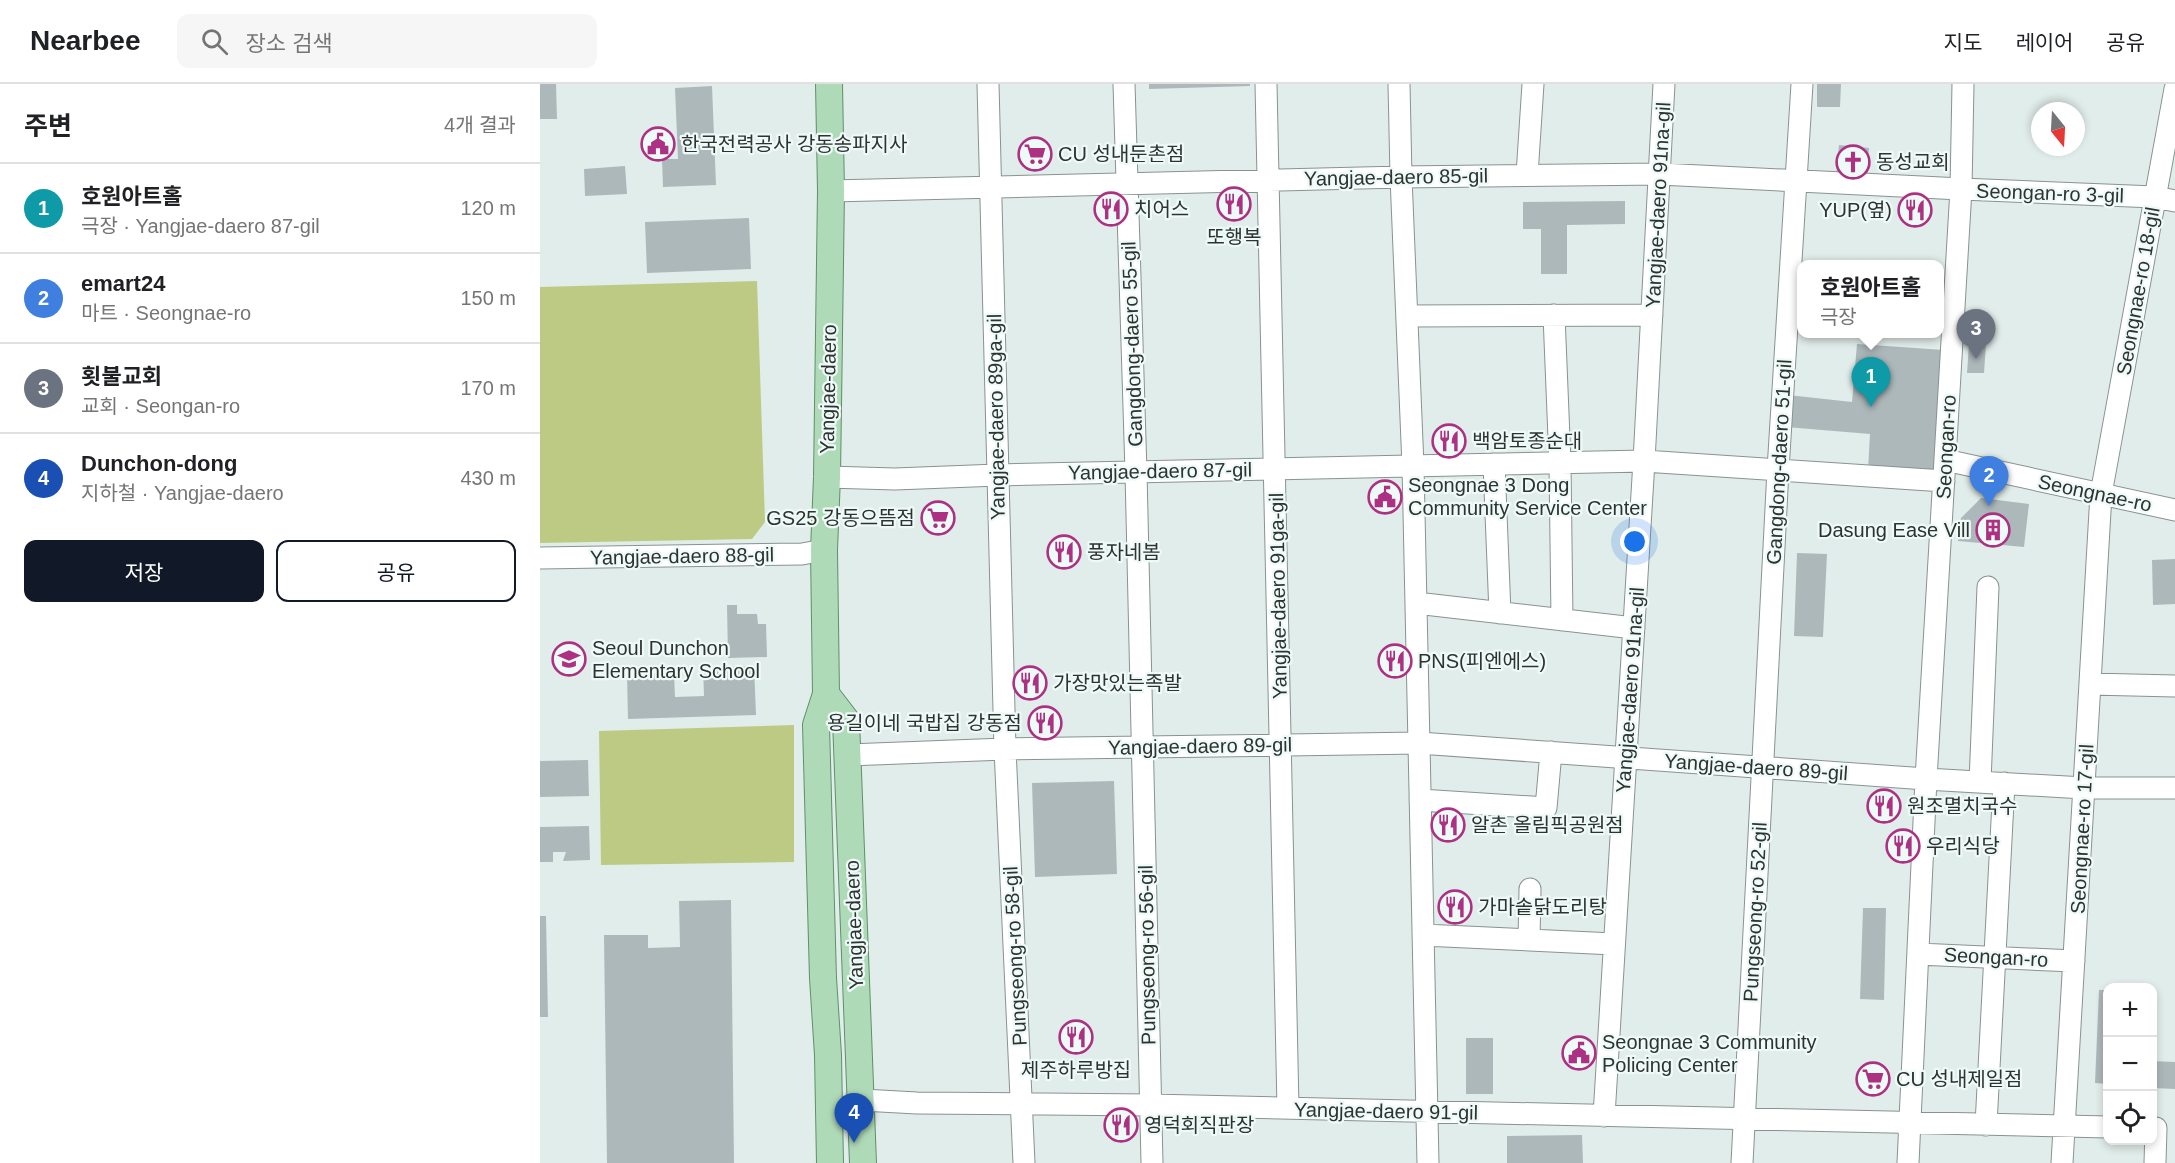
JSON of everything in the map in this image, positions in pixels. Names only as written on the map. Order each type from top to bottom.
[{"type":"main road","name":"Yangjae-daero","points":[[829,84],[831,191],[824,550],[826,694],[816,725],[822,978],[828,1055],[830,1163]]},
{"type":"main road","name":"Yangjae-daero","points":[[826,694],[846,720],[863,1163]]},
{"type":"street","name":"Yangjae-daero 89ga-gil","points":[[988,84],[1005,749]]},
{"type":"street","name":"Gangdong-daero 55-gil","points":[[1124,84],[1136,472],[1141,747]]},
{"type":"street","name":"Yangjae-daero 91ga-gil","points":[[1266,84],[1288,1108]]},
{"type":"street","points":[[1400,84],[1401,177],[1413,466],[1428,1163]]},
{"type":"street","points":[[1527,175],[1533,84]]},
{"type":"street","name":"Yangjae-daero 91na-gil","points":[[1604,1116],[1644,461],[1664,84]]},
{"type":"street","name":"Gangdong-daero 51-gil","points":[[1763,768],[1778,470],[1802,84]]},
{"type":"street","name":"Seongan-ro","points":[[1908,1163],[1926,779],[1961,189],[1963,84]]},
{"type":"street","points":[[2168,84],[2175,87]]},
{"type":"street","name":"Seongnae-ro 18-gil","points":[[2101,494],[2165,199],[2175,87]]},
{"type":"street","name":"Yangjae-daero 85-gil","points":[[831,191],[1401,177],[1660,174],[1961,189]]},
{"type":"street","name":"Seongan-ro 3-gil","points":[[1961,189],[2165,199]]},
{"type":"street","points":[[1554,315],[1560,463],[1562,620]]},
{"type":"street","points":[[1407,316],[1652,315]]},
{"type":"street","name":"Yangjae-daero 87-gil","points":[[827,477],[895,479],[1644,461],[1778,470],[1944,470]]},
{"type":"street","points":[[1494,464],[1500,613]]},
{"type":"street","name":"Seongnae-ro","points":[[1944,470],[2101,494],[2175,510]]},
{"type":"street","name":"Seongnae-ro 17-gil","points":[[2062,1163],[2101,494]]},
{"type":"street","name":"Yangjae-daero 88-gil","points":[[540,558],[802,554],[824,550]]},
{"type":"street","points":[[1980,782],[1988,587]]},
{"type":"street","points":[[1416,603],[1634,628]]},
{"type":"street","points":[[2090,684],[2175,686]]},
{"type":"street","name":"Yangjae-daero 89-gil","points":[[848,755],[1005,749],[1419,743],[1926,779],[2084,788],[2175,788]]},
{"type":"street","name":"Pungseong-ro 56-gil","points":[[1141,747],[1152,1163]]},
{"type":"street","name":"Pungseong-ro 58-gil","points":[[1005,749],[1024,1163]]},
{"type":"street","points":[[1420,800],[1546,808],[1551,752]]},
{"type":"street","name":"Pungseong-ro 52-gil","points":[[1742,1163],[1763,768]]},
{"type":"street","points":[[1986,1125],[2004,783]]},
{"type":"street","points":[[1529,940],[1530,889]]},
{"type":"street","points":[[1423,935],[1614,944]]},
{"type":"street","name":"Seongan-ro","points":[[1918,954],[2074,961]]},
{"type":"street","name":"Yangjae-daero 91-gil","points":[[862,1100],[2103,1127]]},
{"type":"street","points":[[2155,1163],[2161,1128]]},
{"type":"green space","points":[[757,281],[765,522],[752,539],[540,543],[540,287]]},
{"type":"green space","points":[[794,725],[794,862],[601,865],[599,731]]},
{"type":"building","points":[[540,84],[556,84],[557,119],[540,119]]},
{"type":"building","points":[[1149,84],[1250,84],[1250,86],[1149,89]]},
{"type":"building","points":[[1817,84],[1841,84],[1840,107],[1817,107]]},
{"type":"building","points":[[712,86],[716,185],[663,187],[662,159],[678,159],[675,88]]},
{"type":"building","name":"동성교회","points":[[1839,145],[1869,148],[1867,178],[1836,176]]},
{"type":"building","points":[[625,166],[627,194],[585,196],[584,169]]},
{"type":"building","points":[[1625,201],[1625,224],[1567,225],[1567,274],[1541,274],[1541,229],[1523,229],[1523,202]]},
{"type":"building","points":[[749,218],[751,269],[647,273],[645,222]]},
{"type":"building","points":[[1857,344],[1944,350],[1938,472],[1868,470],[1870,434],[1786,427],[1788,395],[1852,402]]},
{"type":"building","points":[[1969,344],[1986,344],[1984,373],[1967,373]]},
{"type":"building","name":"Dasung Ease Vill","points":[[1981,498],[2029,504],[2024,547],[1958,541],[1961,518]]},
{"type":"building","points":[[1797,553],[1827,554],[1823,637],[1794,636]]},
{"type":"building","points":[[2175,559],[2175,604],[2153,605],[2152,560]]},
{"type":"building","points":[[727,605],[737,605],[737,614],[757,614],[758,624],[766,624],[767,657],[728,658]]},
{"type":"building","points":[[754,666],[756,715],[628,719],[627,674],[674,673],[675,697],[704,696],[703,667]]},
{"type":"building","points":[[588,760],[589,796],[540,797],[540,761]]},
{"type":"building","points":[[1114,781],[1117,874],[1035,877],[1032,783]]},
{"type":"building","points":[[589,826],[590,860],[563,861],[566,852],[553,852],[553,862],[540,862],[540,827]]},
{"type":"building","points":[[731,900],[734,1163],[607,1163],[604,935],[648,935],[648,948],[680,947],[679,901]]},
{"type":"building","points":[[1863,908],[1886,908],[1884,1000],[1860,999]]},
{"type":"building","points":[[540,916],[546,916],[548,1017],[540,1017]]},
{"type":"building","points":[[2099,990],[2103,990],[2103,1084],[2095,1083]]},
{"type":"building","points":[[1466,1038],[1493,1038],[1493,1094],[1466,1094]]},
{"type":"building","points":[[2157,1061],[2175,1062],[2175,1089],[2157,1088]]},
{"type":"building","points":[[1582,1135],[1583,1163],[1507,1163],[1507,1136]]},
{"type":"place","name":"한국전력공사 강동송파지사","points":[[658,144]]},
{"type":"place","name":"CU 성내둔촌점","points":[[1035,154]]},
{"type":"place","name":"동성교회","points":[[1853,162]]},
{"type":"place","name":"또행복","points":[[1234,204]]},
{"type":"place","name":"치어스","points":[[1111,209]]},
{"type":"place","name":"YUP(옆)","points":[[1915,210]]},
{"type":"place","name":"횟불교회","points":[[1976,359]]},
{"type":"place","name":"호원아트홀","points":[[1871,407]]},
{"type":"place","name":"백암토종순대","points":[[1449,441]]},
{"type":"place","name":"Seongnae 3 Dong Community Service Center","points":[[1385,497]]},
{"type":"place","name":"emart24","points":[[1989,506]]},
{"type":"place","name":"GS25 강동으뜸점","points":[[938,518]]},
{"type":"place","name":"Dasung Ease Vill","points":[[1993,530]]},
{"type":"place","name":"풍자네봄","points":[[1064,552]]},
{"type":"place","name":"Seoul Dunchon Elementary School","points":[[569,659]]},
{"type":"place","name":"PNS(피엔에스)","points":[[1395,661]]},
{"type":"place","name":"가장맛있는족발","points":[[1030,683]]},
{"type":"place","name":"용길이네 국밥집 강동점","points":[[1045,723]]},
{"type":"place","name":"원조멸치국수","points":[[1884,806]]},
{"type":"place","name":"알촌 올림픽공원점","points":[[1448,825]]},
{"type":"place","name":"우리식당","points":[[1903,846]]},
{"type":"place","name":"가마솥닭도리탕","points":[[1455,907]]},
{"type":"place","name":"제주하루방집","points":[[1076,1037]]},
{"type":"place","name":"Seongnae 3 Community Policing Center","points":[[1579,1053]]},
{"type":"place","name":"CU 성내제일점","points":[[1873,1079]]},
{"type":"place","name":"영덕회직판장","points":[[1121,1125]]},
{"type":"place","name":"Dunchon-dong","points":[[854,1143]]}]
